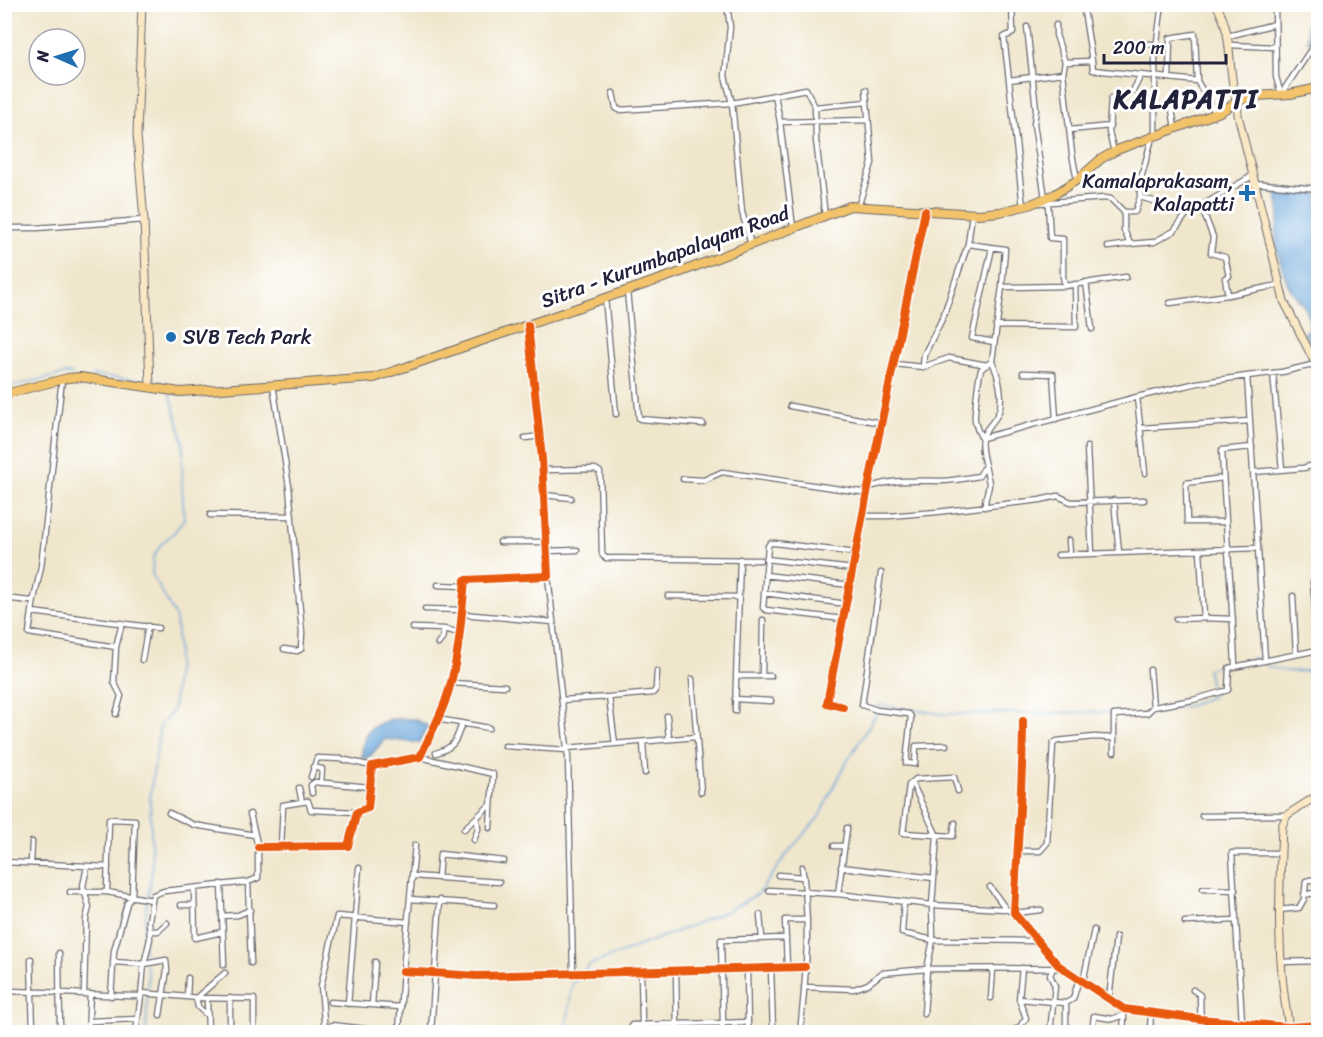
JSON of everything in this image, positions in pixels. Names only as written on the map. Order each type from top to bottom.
[{"type":"main road","points":[[142,4],[137,135],[144,220],[150,383]]},
{"type":"main road","points":[[1216,4],[1225,20],[1230,45],[1232,78],[1238,101],[1238,115],[1279,285],[1284,301],[1317,366]]},
{"type":"main road","name":"Sitra - Kurumbapalayam Road","points":[[4,391],[9,393],[62,379],[80,377],[150,383],[167,390],[205,391],[374,378],[627,291],[850,206],[972,214],[1000,212],[1046,201],[1077,180],[1101,159],[1114,152],[1215,114],[1238,101],[1255,96],[1318,88]]},
{"type":"main road","points":[[1289,1030],[1281,963],[1278,910],[1282,826],[1287,815],[1318,795]]},
{"type":"street","points":[[727,4],[730,27],[725,76],[732,103],[742,212],[751,245]]},
{"type":"street","points":[[808,4],[810,7],[839,4]]},
{"type":"street","points":[[1012,4],[1013,33],[1004,37],[1023,207]]},
{"type":"street","points":[[1083,4],[1093,70],[1197,81]]},
{"type":"street","points":[[1275,4],[1276,77],[1281,94]]},
{"type":"street","points":[[1046,201],[1104,198],[1111,199],[1124,212],[1135,212],[1140,197],[1140,182],[1154,137],[1155,75],[1162,6],[1120,7]]},
{"type":"street","points":[[1228,36],[1275,24]]},
{"type":"street","points":[[1056,25],[1056,35],[1065,62],[1063,73],[1077,180]]},
{"type":"street","points":[[1027,27],[1036,109],[1034,124],[1050,238],[1063,238],[1065,286]]},
{"type":"street","points":[[1169,77],[1170,38],[1196,34],[1197,81],[1215,114]]},
{"type":"street","points":[[1281,94],[1318,39]]},
{"type":"street","points":[[1117,46],[1157,45]]},
{"type":"street","points":[[1230,45],[1275,47]]},
{"type":"street","points":[[1065,62],[1092,61]]},
{"type":"street","points":[[1009,81],[1063,73]]},
{"type":"street","points":[[1114,152],[1110,126],[1111,98],[1133,90],[1141,75]]},
{"type":"street","points":[[613,93],[616,108],[619,110],[732,103],[806,89],[815,107],[825,216]]},
{"type":"street","points":[[858,207],[872,163],[866,90]]},
{"type":"street","points":[[775,95],[793,228]]},
{"type":"street","points":[[815,107],[867,102]]},
{"type":"street","points":[[1172,109],[1175,129]]},
{"type":"street","points":[[780,122],[868,120]]},
{"type":"street","points":[[1070,130],[1110,126]]},
{"type":"street","points":[[1108,247],[1154,242],[1174,231],[1186,215],[1253,180],[1318,189]]},
{"type":"street","points":[[1140,197],[1173,207],[1186,215]]},
{"type":"street","points":[[1201,206],[1213,237],[1211,253],[1225,257],[1228,276],[1224,278],[1228,296]]},
{"type":"street","points":[[843,707],[827,703],[924,211]]},
{"type":"street","points":[[1124,212],[1124,230],[1130,244]]},
{"type":"street","points":[[923,367],[924,355],[943,317],[969,244],[972,214]]},
{"type":"street","points":[[4,228],[36,228],[144,220]]},
{"type":"street","points":[[969,244],[1005,249],[992,361],[996,370],[1000,399],[999,411],[982,438]]},
{"type":"street","points":[[992,248],[972,338],[994,342]]},
{"type":"street","points":[[1002,287],[1065,286],[1126,277]]},
{"type":"street","points":[[1086,282],[1092,329]]},
{"type":"street","points":[[996,326],[1076,327],[1075,284]]},
{"type":"street","points":[[1170,303],[1228,296],[1279,285]]},
{"type":"street","points":[[627,291],[639,418],[703,424]]},
{"type":"street","points":[[605,298],[616,414]]},
{"type":"street","points":[[528,325],[543,470],[548,576],[567,749],[573,973]]},
{"type":"street","points":[[894,364],[923,367],[949,358],[987,365]]},
{"type":"street","points":[[985,507],[984,496],[989,485],[984,468],[982,438],[977,431],[974,417],[978,396],[978,377],[980,371],[992,361]]},
{"type":"street","points":[[982,438],[1197,383],[1317,366]]},
{"type":"street","points":[[1273,373],[1282,469]]},
{"type":"street","points":[[1023,374],[1053,374],[1056,419]]},
{"type":"street","points":[[1247,376],[1258,548],[1261,661]]},
{"type":"street","points":[[62,379],[41,567],[29,633],[116,647]]},
{"type":"street","points":[[273,385],[290,487],[302,647],[297,651],[284,649]]},
{"type":"street","points":[[1137,397],[1145,473]]},
{"type":"street","points":[[790,406],[881,423]]},
{"type":"street","points":[[1141,428],[1250,421]]},
{"type":"street","points":[[525,438],[540,436]]},
{"type":"street","points":[[1087,447],[1092,554]]},
{"type":"street","points":[[1235,664],[1222,450],[1252,447]]},
{"type":"street","points":[[1253,472],[1303,468],[1318,464]]},
{"type":"street","points":[[683,479],[704,480],[722,472],[861,492],[868,488],[911,480],[943,481],[979,476],[984,468]]},
{"type":"street","points":[[543,470],[595,469],[600,472],[602,553],[606,558],[763,560],[853,569]]},
{"type":"street","points":[[1224,478],[1186,483],[1186,493],[1187,522],[1225,522]]},
{"type":"street","points":[[544,495],[571,498]]},
{"type":"street","points":[[864,516],[889,516],[985,507],[1058,496],[1068,502],[1144,500]]},
{"type":"street","points":[[1114,500],[1119,553]]},
{"type":"street","points":[[210,515],[292,516]]},
{"type":"street","points":[[1068,540],[1070,555]]},
{"type":"street","points":[[500,542],[547,542]]},
{"type":"street","points":[[843,619],[766,610],[762,605],[765,575],[763,560],[770,543],[856,553]]},
{"type":"street","points":[[1058,555],[1258,548]]},
{"type":"street","points":[[547,551],[577,550]]},
{"type":"street","points":[[1200,551],[1204,618]]},
{"type":"street","points":[[735,711],[740,559]]},
{"type":"street","points":[[881,573],[862,705],[878,710],[909,714],[911,717],[906,762],[915,764],[916,746],[946,745]]},
{"type":"street","points":[[765,575],[850,585]]},
{"type":"street","points":[[420,757],[451,683],[462,626],[465,580],[548,576]]},
{"type":"street","points":[[1313,582],[1318,645]]},
{"type":"street","points":[[438,585],[465,586]]},
{"type":"street","points":[[764,593],[847,604]]},
{"type":"street","points":[[668,596],[739,597]]},
{"type":"street","points":[[1293,596],[1296,653]]},
{"type":"street","points":[[4,598],[30,601],[34,599]]},
{"type":"street","points":[[425,609],[553,622]]},
{"type":"street","points":[[32,612],[158,628]]},
{"type":"street","points":[[1176,619],[1233,619]]},
{"type":"street","points":[[762,675],[763,620]]},
{"type":"street","points":[[116,714],[121,696],[114,682],[116,647],[122,623]]},
{"type":"street","points":[[142,660],[148,626]]},
{"type":"street","points":[[413,627],[444,628],[456,632],[462,626]]},
{"type":"street","points":[[438,644],[442,639],[444,628]]},
{"type":"street","points":[[1114,752],[1114,715],[1150,710],[1228,690],[1229,668],[1235,664],[1318,650]]},
{"type":"street","points":[[1150,670],[1150,710]]},
{"type":"street","points":[[562,700],[653,693],[656,689],[657,672]]},
{"type":"street","points":[[736,676],[771,676]]},
{"type":"street","points":[[692,680],[701,792]]},
{"type":"street","points":[[451,683],[505,686]]},
{"type":"street","points":[[609,697],[615,744]]},
{"type":"street","points":[[735,699],[771,701]]},
{"type":"street","points":[[667,716],[669,739]]},
{"type":"street","points":[[437,719],[489,728]]},
{"type":"street","points":[[1014,913],[1023,773],[1023,722]]},
{"type":"street","points":[[436,753],[456,742],[462,723]]},
{"type":"street","points":[[506,746],[567,749],[696,737]]},
{"type":"street","points":[[1017,851],[1040,851],[1047,843],[1053,744],[1056,741],[1094,737],[1113,738]]},
{"type":"street","points":[[643,742],[645,773]]},
{"type":"street","points":[[311,777],[317,758],[341,759],[372,766],[420,757],[494,774],[490,828]]},
{"type":"street","points":[[280,847],[283,805],[308,801],[311,810],[357,812],[368,808],[372,766]]},
{"type":"street","points":[[314,767],[322,770],[321,783]]},
{"type":"street","points":[[955,823],[953,836],[903,832],[909,785],[916,779],[954,777],[958,791]]},
{"type":"street","points":[[312,794],[311,785],[315,782],[370,787]]},
{"type":"street","points":[[912,783],[937,836],[932,905],[933,940],[927,969],[924,1014]]},
{"type":"street","points":[[299,788],[302,802]]},
{"type":"street","points":[[464,829],[490,806]]},
{"type":"street","points":[[258,847],[348,846],[357,812]]},
{"type":"street","points":[[169,813],[194,825],[255,835]]},
{"type":"street","points":[[136,1032],[150,939],[149,900],[156,893],[248,882],[258,878],[258,847],[250,814]]},
{"type":"street","points":[[1202,816],[1287,815]]},
{"type":"street","points":[[474,840],[478,829],[477,818]]},
{"type":"street","points":[[107,892],[109,819],[135,820],[132,896],[127,903],[114,951],[111,996]]},
{"type":"street","points":[[838,894],[847,828]]},
{"type":"street","points":[[31,863],[32,842]]},
{"type":"street","points":[[399,1032],[415,845]]},
{"type":"street","points":[[834,846],[844,846]]},
{"type":"street","points":[[1242,1022],[1232,853],[1281,853]]},
{"type":"street","points":[[438,877],[440,854],[504,861]]},
{"type":"street","points":[[4,862],[108,867]]},
{"type":"street","points":[[87,867],[83,886],[89,907],[86,919],[88,1032]]},
{"type":"street","points":[[801,1032],[807,920],[802,867]]},
{"type":"street","points":[[842,867],[934,878]]},
{"type":"street","points":[[348,1004],[359,868]]},
{"type":"street","points":[[778,875],[804,877]]},
{"type":"street","points":[[412,876],[499,882]]},
{"type":"street","points":[[1278,910],[1299,908],[1304,899],[1306,881],[1315,879]]},
{"type":"street","points":[[248,882],[251,963]]},
{"type":"street","points":[[221,884],[224,965]]},
{"type":"street","points":[[990,887],[1006,909]]},
{"type":"street","points":[[194,888],[195,939],[222,932]]},
{"type":"street","points":[[1203,889],[1235,891]]},
{"type":"street","points":[[769,890],[838,894],[932,905],[1006,909],[1014,913],[1062,968],[1109,999],[1124,1012]]},
{"type":"street","points":[[70,892],[107,892],[149,900]]},
{"type":"street","points":[[1304,895],[1318,892]]},
{"type":"street","points":[[410,899],[494,905]]},
{"type":"street","points":[[431,1032],[440,900]]},
{"type":"street","points":[[904,902],[902,933],[933,940],[1038,941]]},
{"type":"street","points":[[181,905],[194,905]]},
{"type":"street","points":[[222,916],[238,915],[250,910]]},
{"type":"street","points":[[1014,913],[1041,910]]},
{"type":"street","points":[[760,915],[762,938]]},
{"type":"street","points":[[325,1032],[321,986],[337,916],[408,922]]},
{"type":"street","points":[[787,968],[785,920],[807,920]]},
{"type":"street","points":[[1185,922],[1236,920]]},
{"type":"street","points":[[150,931],[158,931],[167,923]]},
{"type":"street","points":[[1019,999],[1066,1003],[1073,999],[1081,980],[1094,930]]},
{"type":"street","points":[[1109,999],[1116,937]]},
{"type":"street","points":[[721,1032],[723,1023],[721,939],[784,938],[786,940]]},
{"type":"street","points":[[59,953],[60,1032]]},
{"type":"street","points":[[31,958],[33,1032]]},
{"type":"street","points":[[113,962],[145,963],[166,960],[167,970],[160,1015]]},
{"type":"street","points":[[1281,963],[1318,961]]},
{"type":"street","points":[[372,1005],[375,962]]},
{"type":"street","points":[[403,971],[477,976],[805,967]]},
{"type":"street","points":[[771,968],[773,1032]]},
{"type":"street","points":[[1007,1032],[1018,1028],[1026,1018],[1019,999],[1022,968]]},
{"type":"street","points":[[1050,1032],[1054,986],[1050,975],[1053,968]]},
{"type":"street","points":[[804,987],[854,989],[868,984],[882,973],[927,969],[1062,968]]},
{"type":"street","points":[[747,969],[748,1032]]},
{"type":"street","points":[[991,998],[993,969]]},
{"type":"street","points":[[676,970],[677,1032]]},
{"type":"street","points":[[642,971],[642,1025]]},
{"type":"street","points":[[196,998],[225,973]]},
{"type":"street","points":[[187,997],[188,978]]},
{"type":"street","points":[[1193,990],[1200,995],[1201,1032]]},
{"type":"street","points":[[4,991],[58,991],[111,996],[152,993],[207,999],[254,999],[254,1032]]},
{"type":"street","points":[[196,998],[198,1007],[208,1016]]},
{"type":"street","points":[[230,998],[230,1032]]},
{"type":"street","points":[[207,999],[208,1032]]},
{"type":"street","points":[[330,1002],[400,1007]]},
{"type":"street","points":[[1066,1003],[1066,1032]]},
{"type":"street","points":[[1123,1032],[1124,1012]]},
{"type":"street","points":[[1092,1032],[1094,1016],[1112,1019],[1124,1012],[1151,1012],[1242,1022],[1289,1030],[1318,1025]]},
{"type":"street","points":[[1150,1032],[1151,1012]]},
{"type":"street","points":[[89,1021],[138,1019]]},
{"type":"street","points":[[1232,1032],[1233,1021]]},
{"type":"street","points":[[632,1025],[748,1022]]},
{"type":"street","points":[[332,1025],[390,1032]]},
{"type":"street","points":[[345,1026],[345,1032]]},
{"type":"water","points":[[1318,5],[1318,30],[1308,42],[1307,26]]},
{"type":"water","points":[[1274,188],[1318,195],[1318,357],[1304,332],[1310,328],[1307,311],[1289,286],[1277,248],[1279,209]]},
{"type":"water","points":[[391,719],[415,719],[428,726],[419,743],[385,739],[369,757],[362,758],[363,743],[368,732]]},
{"type":"waterway","points":[[4,384],[8,387],[73,374]]},
{"type":"waterway","points":[[92,375],[147,381]]},
{"type":"waterway","points":[[152,381],[165,383],[166,386]]},
{"type":"waterway","points":[[148,897],[152,870],[150,797],[160,726],[173,711],[178,652],[176,618],[152,574],[153,558],[162,543],[174,533],[184,519],[183,441],[170,393]]},
{"type":"waterway","points":[[1237,663],[1256,658],[1258,660]]},
{"type":"waterway","points":[[1262,663],[1275,669],[1289,671],[1318,669]]},
{"type":"waterway","points":[[1212,691],[1207,669],[1233,664]]},
{"type":"waterway","points":[[1152,711],[1189,706],[1213,696]]},
{"type":"waterway","points":[[879,708],[879,705],[943,714],[1120,712]]},
{"type":"waterway","points":[[584,971],[589,965],[727,911],[758,894],[790,850],[819,817],[842,770],[877,713]]},
{"type":"waterway","points":[[145,953],[143,942],[147,901]]},
{"type":"waterway","points":[[146,964],[148,977],[146,1032]]},
{"type":"waterway","points":[[566,1032],[572,985],[581,974]]},
{"type":"cycle path","points":[[843,707],[827,703],[925,211]]},
{"type":"cycle path","points":[[258,847],[348,846],[357,812],[368,808],[372,766],[420,757],[439,716],[450,687],[456,657],[465,580],[548,576],[542,459],[528,325]]},
{"type":"cycle path","points":[[1023,721],[1014,913],[1058,965],[1124,1009],[1289,1027],[1318,1025]]},
{"type":"cycle path","points":[[403,971],[477,976],[805,967]]},
{"type":"place","name":"Kamalaprakasam, Kalapatti","points":[[1247,193]]},
{"type":"place","name":"SVB Tech Park","points":[[171,337]]},
{"type":"district","name":"KALAPATTI","points":[[1186,99]]}]
